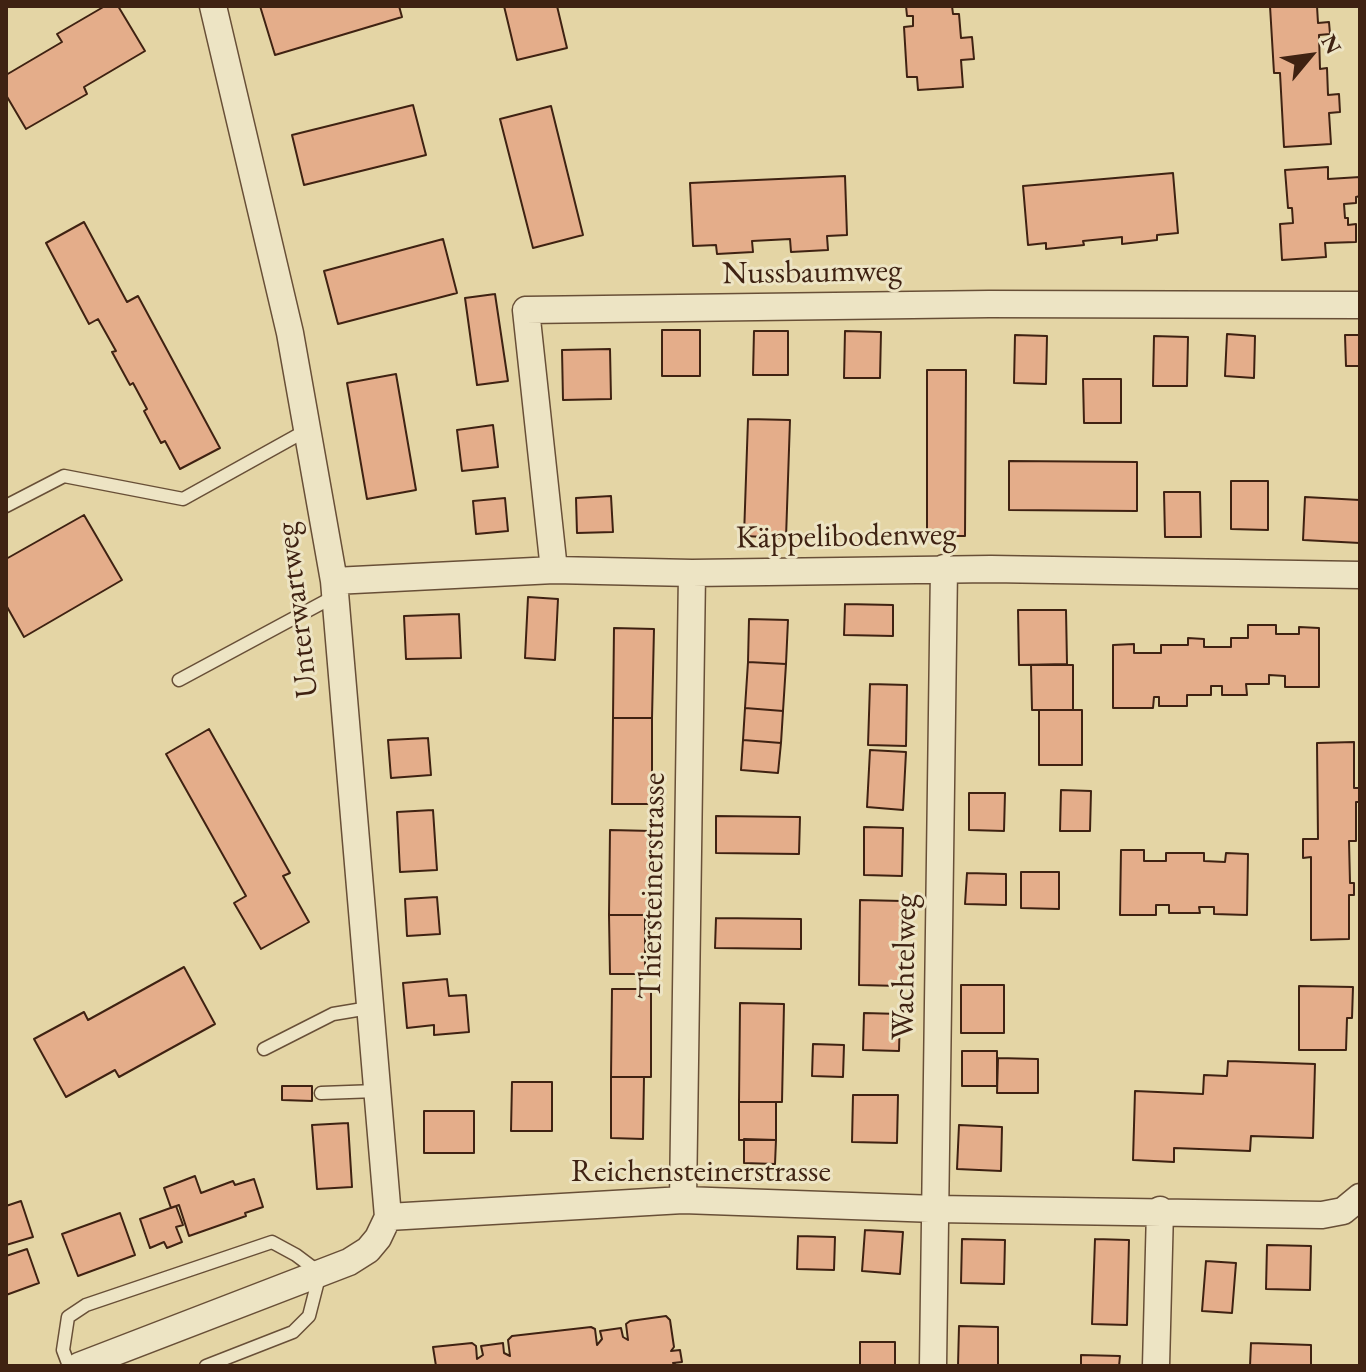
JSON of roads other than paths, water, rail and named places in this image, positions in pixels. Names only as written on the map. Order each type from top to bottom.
[{"type":"street","name":"Unterwartweg","points":[[213,6],[290,333],[335,589],[388,1217]]},
{"type":"street","name":"Nussbaumweg","points":[[554,570],[526,310],[989,304],[1360,305]]},
{"type":"street","name":"Käppelibodenweg","points":[[335,589],[554,570],[692,573],[944,568],[1360,575]]},
{"type":"street","name":"Wachtelweg","points":[[933,1366],[944,568]]},
{"type":"street","name":"Thiersteinerstrasse","points":[[683,1200],[692,573]]},
{"type":"street","name":"Reichensteinerstrasse","points":[[388,1217],[683,1200],[936,1209],[1160,1210],[1322,1215],[1343,1211],[1360,1197]]},
{"type":"street","points":[[1156,1366],[1160,1210]]},
{"type":"street","points":[[79,1366],[349,1262],[368,1250],[388,1217]]},
{"type":"lane","points":[[6,506],[64,476],[183,499],[307,430]]},
{"type":"lane","points":[[179,680],[335,589]]},
{"type":"lane","points":[[264,1049],[333,1014],[369,1008]]},
{"type":"lane","points":[[321,1093],[377,1091]]},
{"type":"lane","points":[[69,1366],[63,1350],[68,1317],[86,1305],[272,1242],[320,1273],[309,1316],[293,1332],[206,1366]]}]
